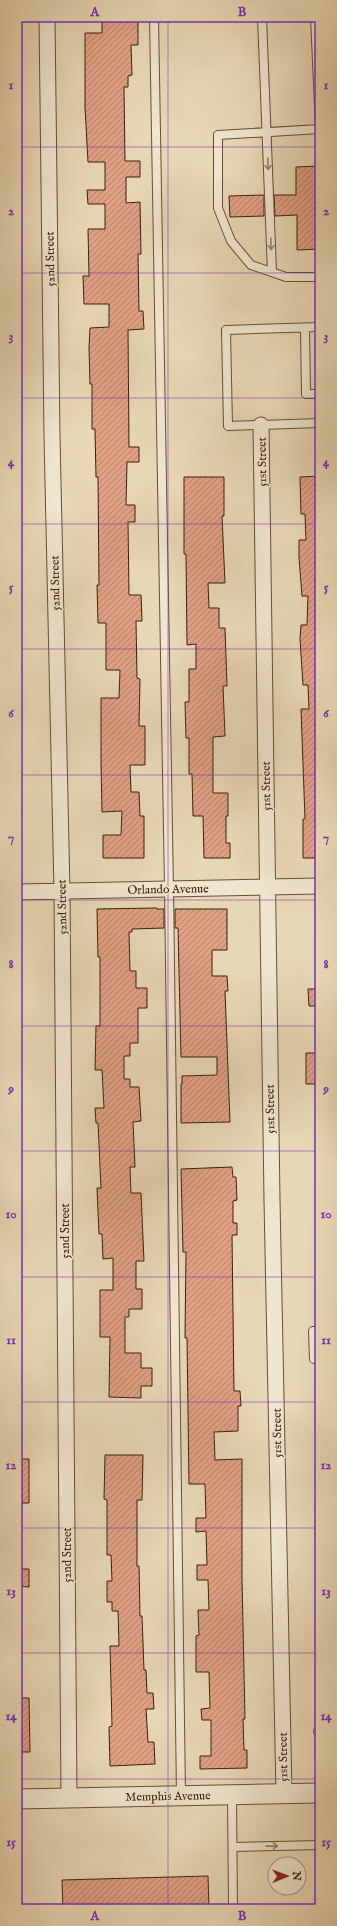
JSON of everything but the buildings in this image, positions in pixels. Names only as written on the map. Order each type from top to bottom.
[{"type":"street","name":"52nd Street","points":[[47,17],[52,436],[62,891],[69,1798]]},
{"type":"street","name":"51st Street","points":[[261,425],[267,887],[284,1794]]},
{"type":"street","name":"Orlando Avenue","points":[[17,892],[320,886]]},
{"type":"street","name":"Memphis Avenue","points":[[17,1799],[320,1793]]},
{"type":"lane","points":[[154,17],[169,889],[181,1796]]},
{"type":"lane","points":[[262,17],[272,272]]},
{"type":"lane","points":[[315,19],[320,129],[218,135],[218,208],[232,241],[251,265],[286,277],[320,277]]},
{"type":"lane","points":[[320,327],[226,330],[228,426],[320,423]]},
{"type":"lane","points":[[305,328],[306,394],[320,394]]},
{"type":"lane","points":[[320,1331],[313,1331],[314,1359],[320,1359]]},
{"type":"lane","points":[[320,1731],[318,1731],[320,1737]]},
{"type":"lane","points":[[232,1795],[233,1909]]},
{"type":"lane","points":[[233,1847],[320,1845]]}]
